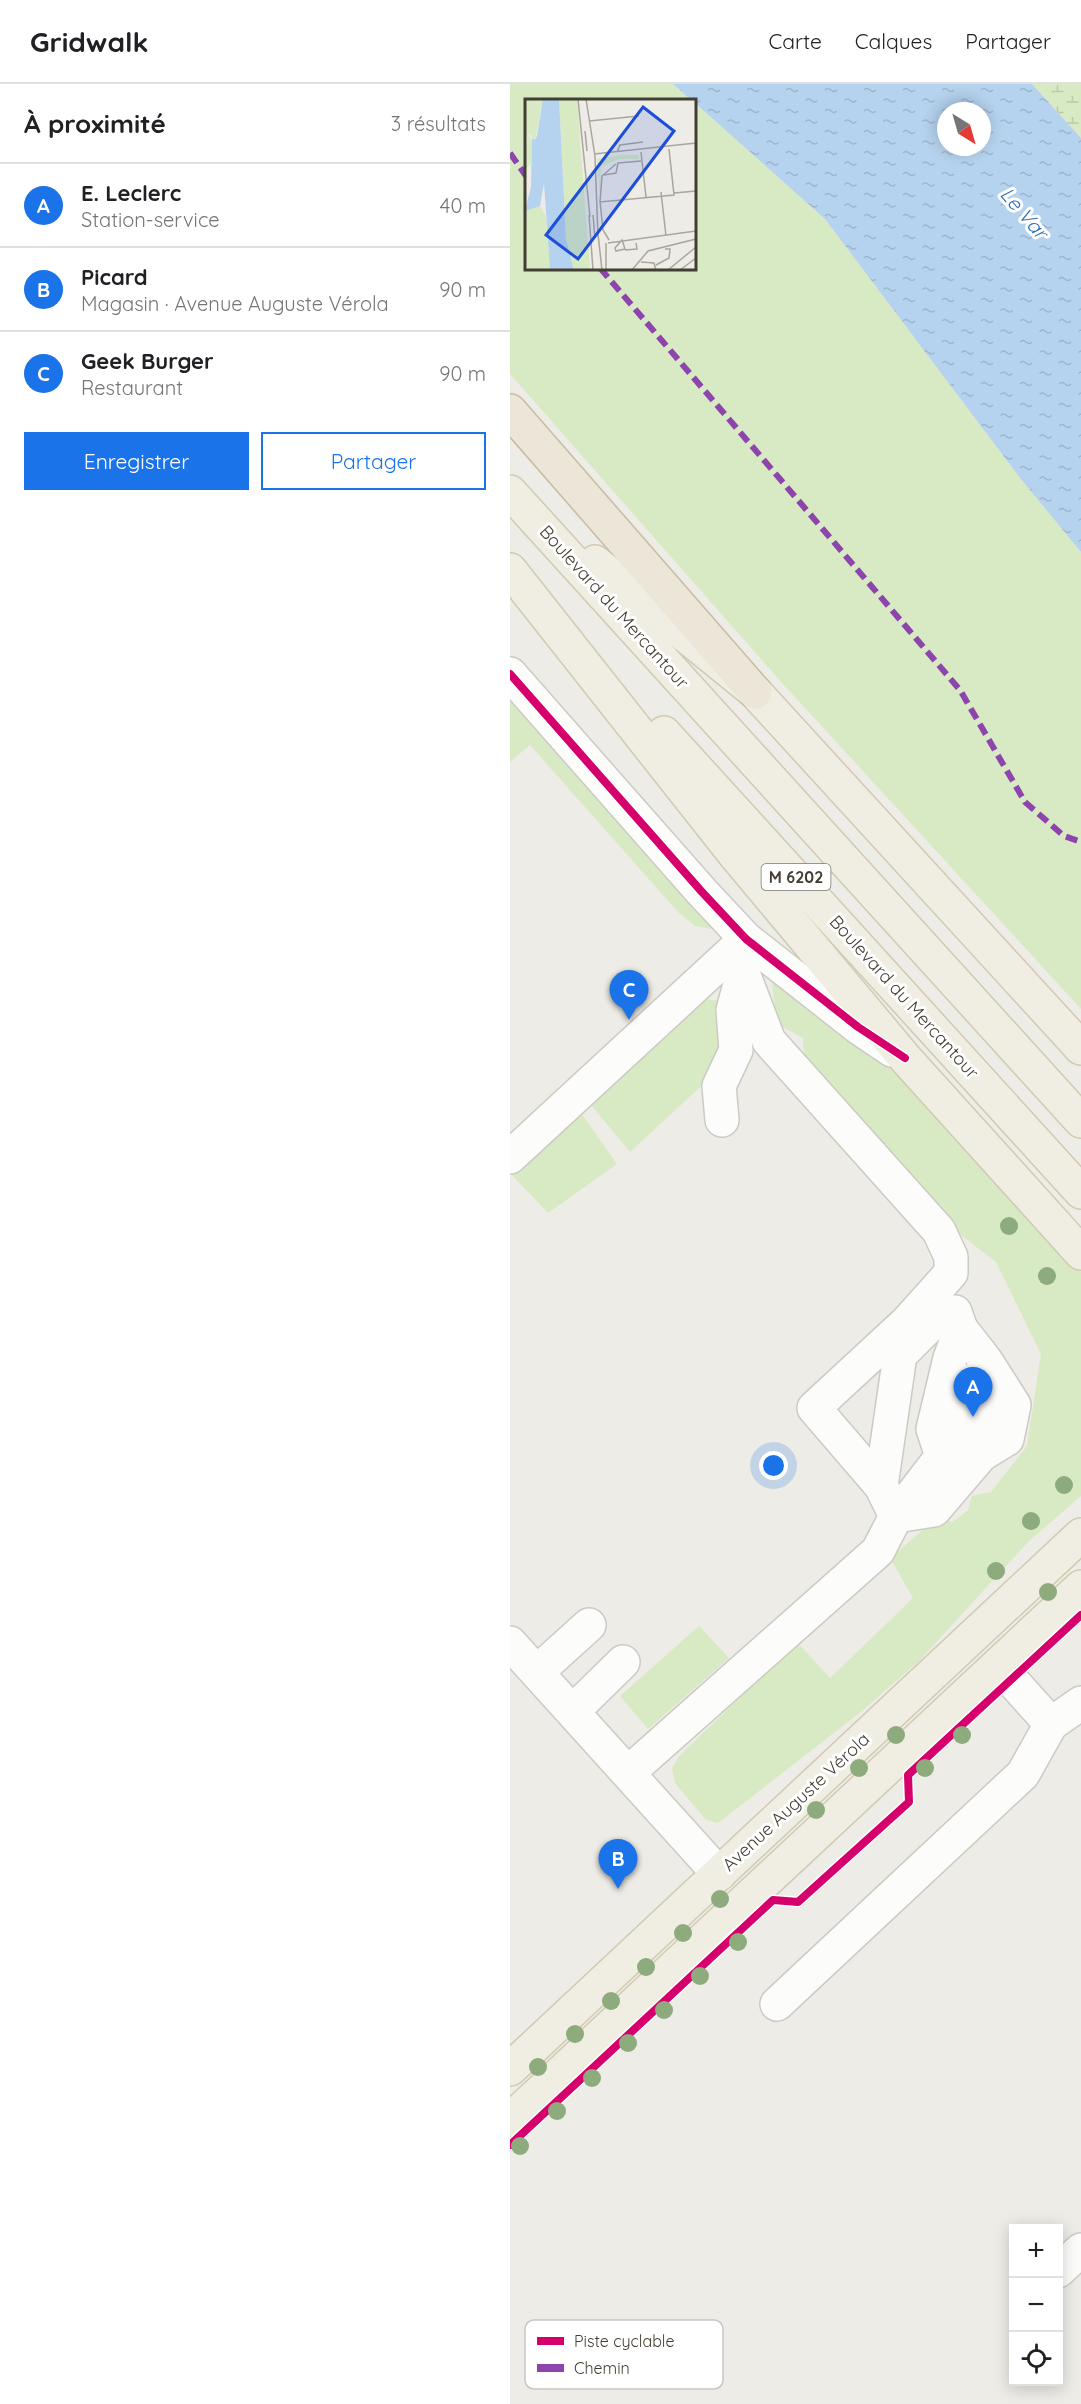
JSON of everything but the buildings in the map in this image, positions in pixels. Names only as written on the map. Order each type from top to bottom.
[{"type":"highway","points":[[510,411],[755,692]]},
{"type":"main road","points":[[510,493],[755,692],[1081,1048]]},
{"type":"main road","name":"Boulevard du Mercantour","points":[[510,493],[1081,1121]]},
{"type":"main road","name":"Boulevard du Mercantour","points":[[510,563],[1081,1192]]},
{"type":"main road","points":[[510,570],[736,856],[905,1058],[1081,1253]]},
{"type":"main road","name":"Avenue Auguste Vérola","points":[[510,2069],[1081,1535]]},
{"type":"main road","name":"Avenue Auguste Vérola","points":[[510,2120],[1081,1587]]},
{"type":"street","points":[[510,674],[746,939],[858,1027],[905,1058]]},
{"type":"street","points":[[722,1120],[719,1086],[736,1050],[733,1010],[743,973],[746,939]]},
{"type":"street","points":[[510,1157],[746,939]]},
{"type":"street","points":[[743,973],[769,1041],[939,1231],[951,1257],[951,1273],[945,1282],[907,1322],[814,1408],[881,1486],[896,1516]]},
{"type":"street","points":[[629,1772],[878,1551],[896,1516],[942,1456],[933,1429],[955,1344],[945,1282]]},
{"type":"street","points":[[881,1486],[900,1355],[935,1320],[955,1344],[983,1357],[987,1401],[981,1436],[981,1455],[934,1510],[896,1516]]},
{"type":"street","points":[[537,1672],[589,1625]]},
{"type":"street","points":[[510,1643],[719,1874]]},
{"type":"street","points":[[573,1711],[623,1662]]},
{"type":"street","points":[[998,1665],[1051,1724]]},
{"type":"street","points":[[777,2004],[1023,1774],[1051,1724],[1081,1703]]},
{"type":"street","points":[[1063,2267],[1081,2250]]},
{"type":"green space","points":[[510,84],[673,84],[690,99],[525,99],[525,270],[696,270],[696,104],[825,219],[1020,478],[1081,552],[1081,1009],[783,684],[510,374]]},
{"type":"green space","points":[[1032,84],[1081,84],[1081,138]]},
{"type":"green space","points":[[510,697],[722,931],[695,926],[678,912],[530,745],[510,762]]},
{"type":"green space","points":[[772,980],[902,1078],[1081,1272],[1081,1496],[1029,1541],[919,1661],[862,1711],[718,1823],[706,1820],[675,1783],[672,1768],[679,1756],[797,1642],[830,1678],[913,1598],[890,1558],[937,1518],[952,1522],[968,1510],[972,1496],[991,1492],[1027,1446],[1041,1354],[996,1262],[948,1225],[805,1064],[803,1038],[776,1023]]},
{"type":"green space","points":[[704,999],[720,1001],[717,1020],[720,1048],[711,1077],[630,1152],[588,1101]]},
{"type":"green space","points":[[579,1110],[617,1164],[548,1213],[510,1173]]},
{"type":"green space","points":[[699,1626],[729,1658],[648,1729],[620,1696]]},
{"type":"water","name":"Le Var","points":[[673,84],[1032,84],[1081,138],[1081,552],[1020,478],[825,219],[696,104],[696,99],[690,99]]},
{"type":"marked path","points":[[510,153],[525,175]]},
{"type":"marked path","points":[[602,270],[960,690],[1025,802],[1064,836],[1081,842]]},
{"type":"cycle path","points":[[510,674],[746,939],[858,1027],[905,1058]]},
{"type":"cycle path","points":[[510,2145],[773,1900],[798,1902],[909,1802],[908,1775],[1081,1615]]},
{"type":"place","name":"Geek Burger","points":[[629,1020]]},
{"type":"place","name":"E. Leclerc","points":[[973,1417]]},
{"type":"place","name":"Picard","points":[[618,1889]]}]
